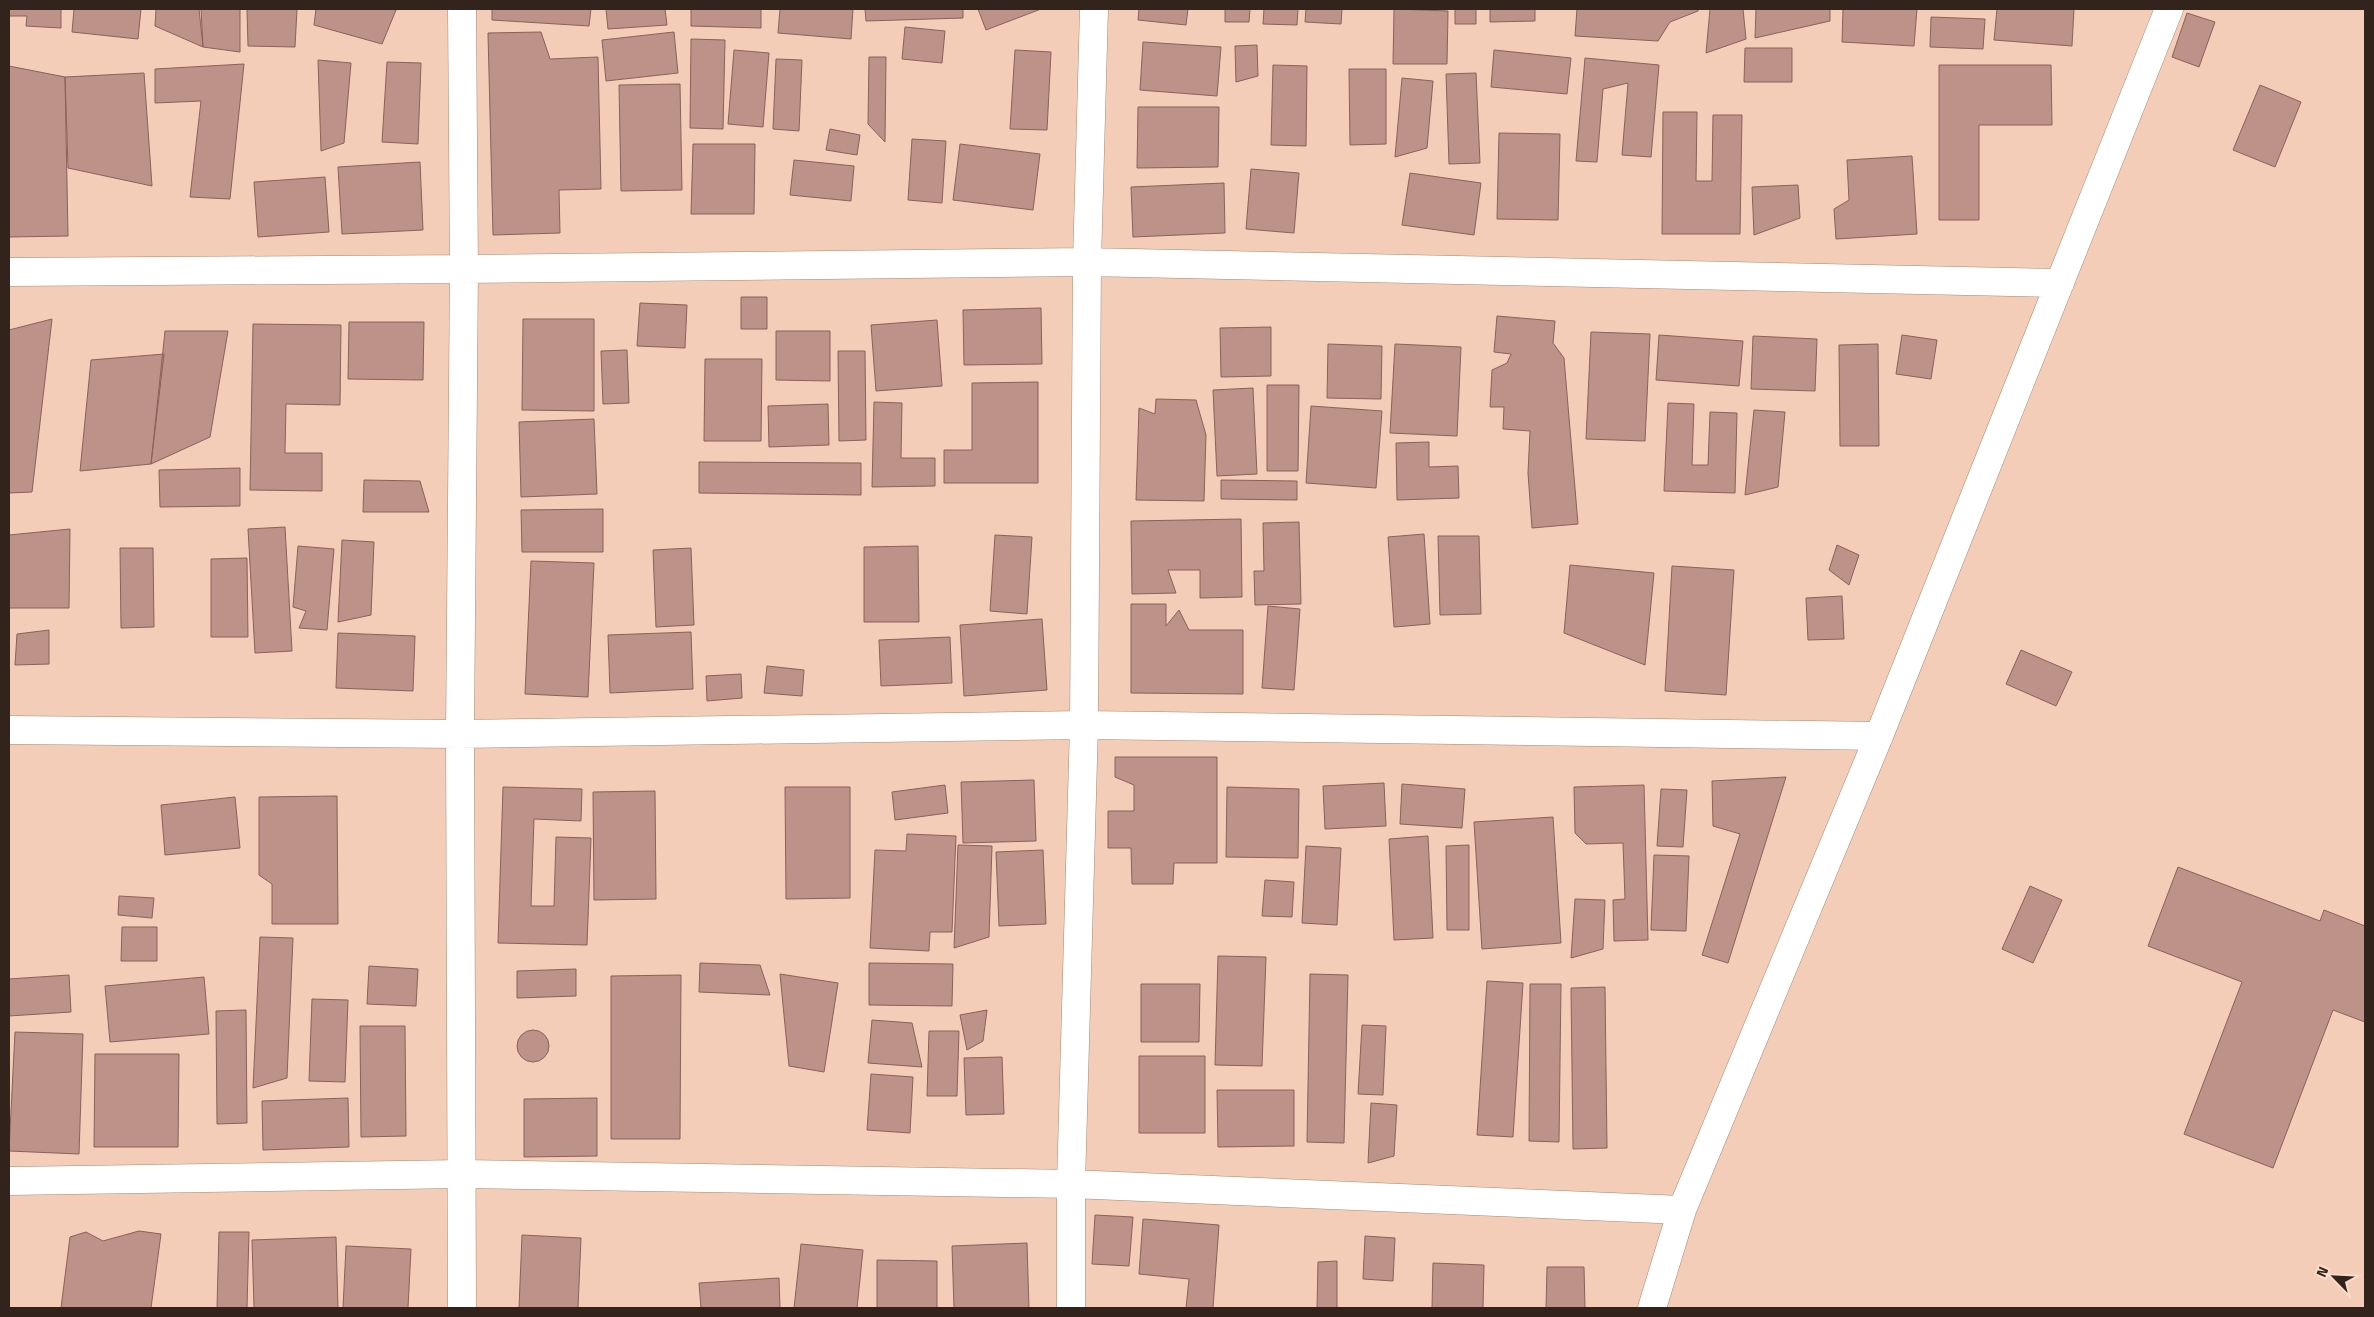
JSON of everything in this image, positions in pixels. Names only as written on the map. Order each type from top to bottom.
[{"type":"street","points":[[462,9],[464,269],[460,734],[462,1308]]},
{"type":"street","points":[[1071,1308],[1071,1184],[1084,725],[1087,262],[1094,9]]},
{"type":"street","points":[[1652,1308],[1682,1210],[1879,736],[2169,9]]},
{"type":"street","points":[[9,272],[1087,262],[2060,283]]},
{"type":"street","points":[[9,730],[460,734],[1084,725],[1879,736]]},
{"type":"street","points":[[9,1181],[462,1174],[1071,1184],[1682,1210]]},
{"type":"building","points":[[9,9],[61,9],[61,28],[26,26],[27,16],[9,16]]},
{"type":"building","points":[[74,9],[141,9],[138,39],[72,32]]},
{"type":"building","points":[[156,9],[199,9],[203,47],[155,26]]},
{"type":"building","points":[[201,9],[240,9],[240,52],[203,47]]},
{"type":"building","points":[[247,9],[297,9],[295,47],[248,46]]},
{"type":"building","points":[[316,9],[396,10],[382,44],[314,25]]},
{"type":"building","points":[[492,9],[591,9],[589,26],[492,20]]},
{"type":"building","points":[[606,9],[665,9],[667,25],[608,29]]},
{"type":"building","points":[[691,9],[761,9],[761,28],[691,26]]},
{"type":"building","points":[[780,9],[853,9],[851,39],[778,33]]},
{"type":"building","points":[[865,9],[963,9],[963,18],[866,21]]},
{"type":"building","points":[[978,9],[1041,9],[986,30]]},
{"type":"building","points":[[1139,9],[1188,9],[1186,25],[1138,20]]},
{"type":"building","points":[[1225,9],[1250,9],[1249,22],[1225,22]]},
{"type":"building","points":[[1264,9],[1298,9],[1297,25],[1263,24]]},
{"type":"building","points":[[1306,9],[1342,9],[1341,24],[1305,22]]},
{"type":"building","points":[[1394,9],[1448,11],[1447,64],[1393,64]]},
{"type":"building","points":[[1455,9],[1476,9],[1476,24],[1455,24]]},
{"type":"building","points":[[1490,9],[1535,9],[1535,21],[1490,22]]},
{"type":"building","points":[[1577,9],[1698,9],[1698,11],[1670,22],[1658,41],[1575,36]]},
{"type":"building","points":[[1710,9],[1743,9],[1746,39],[1706,53]]},
{"type":"building","points":[[1756,9],[1830,9],[1830,21],[1755,38]]},
{"type":"building","points":[[1843,9],[1917,9],[1914,46],[1842,42]]},
{"type":"building","points":[[1997,9],[2074,9],[2072,46],[1994,40]]},
{"type":"building","points":[[2187,13],[2215,22],[2199,67],[2172,57]]},
{"type":"building","points":[[1931,17],[1985,19],[1983,49],[1930,47]]},
{"type":"building","points":[[905,27],[945,31],[942,63],[902,59]]},
{"type":"building","points":[[541,32],[550,59],[598,57],[601,189],[559,190],[560,233],[493,235],[488,33]]},
{"type":"building","points":[[674,32],[678,73],[606,81],[602,40]]},
{"type":"building","points":[[691,39],[725,40],[723,129],[690,128]]},
{"type":"building","points":[[1143,42],[1221,47],[1217,96],[1140,90]]},
{"type":"building","points":[[1257,45],[1258,76],[1236,82],[1235,46]]},
{"type":"building","points":[[1745,48],[1792,48],[1792,82],[1744,82]]},
{"type":"building","points":[[734,50],[769,53],[763,127],[728,124]]},
{"type":"building","points":[[1015,50],[1051,52],[1047,130],[1010,129]]},
{"type":"building","points":[[1494,50],[1571,58],[1567,94],[1491,87]]},
{"type":"building","points":[[869,57],[886,57],[885,142],[868,124]]},
{"type":"building","points":[[1585,58],[1659,65],[1651,157],[1622,155],[1628,83],[1603,89],[1597,162],[1576,161]]},
{"type":"building","points":[[776,59],[802,60],[799,131],[773,129]]},
{"type":"building","points":[[318,60],[351,63],[344,143],[321,151]]},
{"type":"building","points":[[387,62],[421,63],[418,144],[382,142]]},
{"type":"building","points":[[244,64],[230,199],[190,197],[201,101],[155,103],[155,69]]},
{"type":"building","points":[[1273,65],[1307,66],[1306,146],[1271,145]]},
{"type":"building","points":[[1939,65],[2051,65],[2052,125],[1979,125],[1979,220],[1939,220]]},
{"type":"building","points":[[9,66],[65,77],[68,236],[9,237]]},
{"type":"building","points":[[1349,69],[1386,69],[1386,144],[1350,145]]},
{"type":"building","points":[[144,73],[152,186],[68,168],[65,77]]},
{"type":"building","points":[[1476,73],[1480,163],[1449,164],[1446,74]]},
{"type":"building","points":[[1402,78],[1433,81],[1427,148],[1395,157]]},
{"type":"building","points":[[680,84],[682,190],[621,191],[619,85]]},
{"type":"building","points":[[2260,85],[2301,102],[2275,167],[2233,150]]},
{"type":"building","points":[[1138,107],[1219,107],[1218,167],[1137,168]]},
{"type":"building","points":[[1663,112],[1697,112],[1696,181],[1712,181],[1713,115],[1742,115],[1740,234],[1662,234]]},
{"type":"building","points":[[830,129],[860,135],[857,155],[826,150]]},
{"type":"building","points":[[1499,133],[1560,134],[1558,220],[1497,219]]},
{"type":"building","points":[[912,139],[946,141],[942,203],[908,200]]},
{"type":"building","points":[[693,144],[755,144],[754,214],[691,214]]},
{"type":"building","points":[[960,144],[1040,154],[1033,210],[953,200]]},
{"type":"building","points":[[1912,156],[1917,234],[1836,239],[1834,209],[1849,200],[1847,160]]},
{"type":"building","points":[[794,160],[854,166],[851,201],[790,195]]},
{"type":"building","points":[[420,162],[423,230],[342,234],[338,167]]},
{"type":"building","points":[[1251,169],[1299,173],[1294,233],[1246,229]]},
{"type":"building","points":[[1410,173],[1481,183],[1474,235],[1402,225]]},
{"type":"building","points":[[325,177],[329,232],[258,237],[254,182]]},
{"type":"building","points":[[1224,183],[1225,233],[1133,237],[1131,187]]},
{"type":"building","points":[[1798,185],[1800,218],[1754,235],[1752,187]]},
{"type":"building","points":[[741,297],[767,297],[767,329],[741,329]]},
{"type":"building","points":[[640,303],[687,305],[685,348],[637,346]]},
{"type":"building","points":[[1041,308],[1042,364],[964,365],[963,310]]},
{"type":"building","points":[[1497,316],[1555,321],[1553,343],[1564,358],[1578,524],[1532,528],[1528,473],[1530,431],[1503,429],[1504,407],[1490,407],[1492,370],[1507,363],[1511,354],[1494,352]]},
{"type":"building","points":[[52,319],[32,492],[9,493],[9,330]]},
{"type":"building","points":[[523,319],[594,319],[594,411],[522,410]]},
{"type":"building","points":[[937,320],[942,386],[876,391],[871,325]]},
{"type":"building","points":[[349,322],[424,322],[423,380],[348,379]]},
{"type":"building","points":[[253,324],[341,325],[340,405],[286,404],[285,453],[322,453],[322,491],[250,490]]},
{"type":"building","points":[[1271,327],[1271,376],[1221,377],[1220,328]]},
{"type":"building","points":[[165,331],[228,331],[210,437],[151,464]]},
{"type":"building","points":[[776,331],[830,331],[830,381],[776,380]]},
{"type":"building","points":[[1591,332],[1650,334],[1645,441],[1586,439]]},
{"type":"building","points":[[1659,335],[1743,341],[1739,386],[1656,380]]},
{"type":"building","points":[[1902,335],[1937,340],[1931,379],[1896,374]]},
{"type":"building","points":[[1753,336],[1817,339],[1815,391],[1751,389]]},
{"type":"building","points":[[1328,344],[1382,346],[1381,399],[1327,398]]},
{"type":"building","points":[[1395,344],[1461,347],[1457,436],[1390,433]]},
{"type":"building","points":[[1878,344],[1879,446],[1840,446],[1839,345]]},
{"type":"building","points":[[627,350],[629,403],[603,404],[601,351]]},
{"type":"building","points":[[838,351],[865,351],[866,440],[839,441]]},
{"type":"building","points":[[164,354],[151,464],[80,471],[91,360]]},
{"type":"building","points":[[705,359],[762,359],[761,441],[704,441]]},
{"type":"building","points":[[1038,382],[1038,483],[944,483],[944,450],[972,450],[972,383]]},
{"type":"building","points":[[1267,385],[1299,385],[1298,471],[1267,471]]},
{"type":"building","points":[[1253,388],[1257,474],[1217,476],[1213,390]]},
{"type":"building","points":[[1156,399],[1196,400],[1206,435],[1204,501],[1136,500],[1139,408],[1155,414]]},
{"type":"building","points":[[874,402],[902,403],[901,458],[935,458],[935,486],[872,487]]},
{"type":"building","points":[[1668,403],[1694,404],[1692,465],[1708,465],[1710,412],[1737,413],[1735,493],[1664,491]]},
{"type":"building","points":[[828,404],[829,445],[769,447],[768,406]]},
{"type":"building","points":[[1311,406],[1382,411],[1376,488],[1306,483]]},
{"type":"building","points":[[1754,410],[1785,412],[1778,487],[1745,495]]},
{"type":"building","points":[[594,419],[597,494],[521,497],[519,422]]},
{"type":"building","points":[[1429,442],[1429,467],[1458,466],[1459,498],[1397,500],[1396,443]]},
{"type":"building","points":[[699,462],[861,463],[861,495],[699,493]]},
{"type":"building","points":[[240,468],[240,506],[160,507],[159,470]]},
{"type":"building","points":[[364,480],[420,481],[429,512],[363,512]]},
{"type":"building","points":[[1221,480],[1297,481],[1297,500],[1221,499]]},
{"type":"building","points":[[603,509],[603,552],[522,552],[521,510]]},
{"type":"building","points":[[1241,519],[1242,597],[1200,598],[1200,570],[1168,570],[1176,593],[1132,594],[1131,521]]},
{"type":"building","points":[[1299,522],[1301,604],[1255,605],[1254,571],[1264,571],[1263,523]]},
{"type":"building","points":[[285,527],[292,651],[255,653],[248,529]]},
{"type":"building","points":[[70,529],[69,608],[9,608],[9,535]]},
{"type":"building","points":[[1424,534],[1430,624],[1394,627],[1388,537]]},
{"type":"building","points":[[995,535],[1032,537],[1027,614],[990,611]]},
{"type":"building","points":[[1438,536],[1479,536],[1481,614],[1440,615]]},
{"type":"building","points":[[342,540],[374,542],[371,615],[338,622]]},
{"type":"building","points":[[1837,545],[1859,555],[1849,585],[1829,570]]},
{"type":"building","points":[[298,546],[334,549],[327,630],[299,628],[306,611],[293,607]]},
{"type":"building","points":[[918,546],[919,622],[864,622],[864,547]]},
{"type":"building","points":[[120,548],[153,548],[154,627],[121,628]]},
{"type":"building","points":[[691,548],[694,625],[656,627],[653,550]]},
{"type":"building","points":[[247,558],[248,637],[211,637],[211,559]]},
{"type":"building","points":[[531,561],[594,563],[588,697],[525,694]]},
{"type":"building","points":[[1570,565],[1654,573],[1645,665],[1564,633]]},
{"type":"building","points":[[1672,566],[1734,570],[1726,695],[1665,691]]},
{"type":"building","points":[[1842,596],[1844,639],[1808,640],[1806,598]]},
{"type":"building","points":[[1131,604],[1166,604],[1166,626],[1179,610],[1189,630],[1243,630],[1243,694],[1131,693]]},
{"type":"building","points":[[1268,606],[1300,609],[1294,690],[1262,688]]},
{"type":"building","points":[[1042,619],[1047,690],[964,696],[960,625]]},
{"type":"building","points":[[49,630],[49,664],[15,665],[17,634]]},
{"type":"building","points":[[691,632],[693,689],[610,693],[608,635]]},
{"type":"building","points":[[338,633],[415,636],[413,691],[336,688]]},
{"type":"building","points":[[950,637],[952,683],[881,686],[879,640]]},
{"type":"building","points":[[2021,650],[2072,672],[2056,706],[2006,684]]},
{"type":"building","points":[[767,666],[804,670],[802,696],[764,693]]},
{"type":"building","points":[[741,674],[742,698],[707,701],[706,676]]},
{"type":"building","points":[[1115,757],[1217,757],[1217,863],[1174,863],[1173,884],[1132,884],[1131,848],[1108,848],[1108,811],[1134,811],[1134,785],[1115,777]]},
{"type":"building","points":[[1786,777],[1728,963],[1702,955],[1740,834],[1713,826],[1712,781]]},
{"type":"building","points":[[1034,780],[1036,841],[963,843],[961,782]]},
{"type":"building","points":[[1384,783],[1386,826],[1325,829],[1323,786]]},
{"type":"building","points":[[1402,784],[1465,789],[1462,828],[1400,824]]},
{"type":"building","points":[[945,785],[948,813],[895,820],[892,792]]},
{"type":"building","points":[[1644,785],[1648,940],[1614,941],[1613,900],[1625,899],[1623,843],[1586,844],[1575,833],[1574,787]]},
{"type":"building","points":[[503,787],[582,789],[581,821],[534,819],[531,906],[554,906],[556,837],[591,838],[587,945],[498,943]]},
{"type":"building","points":[[785,787],[850,787],[850,898],[786,899]]},
{"type":"building","points":[[1227,787],[1299,789],[1298,858],[1226,857]]},
{"type":"building","points":[[1661,789],[1687,790],[1683,847],[1657,846]]},
{"type":"building","points":[[655,791],[656,899],[594,900],[593,792]]},
{"type":"building","points":[[337,796],[338,924],[272,924],[272,884],[259,875],[259,797]]},
{"type":"building","points":[[235,797],[240,848],[165,855],[161,805]]},
{"type":"building","points":[[1553,817],[1561,943],[1482,949],[1474,822]]},
{"type":"building","points":[[907,834],[956,836],[952,932],[930,932],[929,951],[870,948],[875,850],[906,851]]},
{"type":"building","points":[[1428,836],[1433,938],[1394,940],[1389,839]]},
{"type":"building","points":[[958,845],[992,846],[989,937],[954,948]]},
{"type":"building","points":[[1469,845],[1469,930],[1447,930],[1446,846]]},
{"type":"building","points":[[1306,846],[1341,848],[1337,925],[1302,923]]},
{"type":"building","points":[[1043,850],[1046,924],[999,926],[996,852]]},
{"type":"building","points":[[1654,855],[1689,856],[1686,931],[1651,930]]},
{"type":"building","points":[[2178,867],[2320,921],[2324,910],[2365,926],[2365,1022],[2333,1010],[2273,1168],[2184,1134],[2242,982],[2148,946]]},
{"type":"building","points":[[1265,880],[1294,882],[1292,917],[1262,916]]},
{"type":"building","points":[[2030,886],[2062,900],[2033,963],[2002,949]]},
{"type":"building","points":[[119,896],[154,898],[152,918],[118,915]]},
{"type":"building","points":[[1575,899],[1605,900],[1603,949],[1571,958]]},
{"type":"building","points":[[122,927],[157,927],[157,961],[121,961]]},
{"type":"building","points":[[260,937],[293,938],[287,1078],[253,1088]]},
{"type":"building","points":[[1218,956],[1266,957],[1262,1066],[1215,1065]]},
{"type":"building","points":[[700,963],[760,965],[770,995],[699,992]]},
{"type":"building","points":[[869,963],[953,964],[952,1006],[869,1005]]},
{"type":"building","points":[[369,966],[418,969],[416,1006],[367,1004]]},
{"type":"building","points":[[576,969],[576,996],[517,998],[517,971]]},
{"type":"building","points":[[780,974],[838,983],[824,1072],[789,1066]]},
{"type":"building","points":[[1310,974],[1348,975],[1344,1143],[1307,1142]]},
{"type":"building","points":[[69,975],[71,1012],[9,1016],[9,979]]},
{"type":"building","points":[[681,975],[680,1139],[611,1139],[611,976]]},
{"type":"building","points":[[204,977],[209,1034],[110,1042],[105,986]]},
{"type":"building","points":[[1487,981],[1523,983],[1513,1137],[1477,1135]]},
{"type":"building","points":[[1141,984],[1200,984],[1199,1042],[1141,1042]]},
{"type":"building","points":[[1530,984],[1561,984],[1559,1142],[1529,1141]]},
{"type":"building","points":[[1605,987],[1607,1148],[1573,1149],[1571,988]]},
{"type":"building","points":[[312,999],[348,1000],[345,1082],[309,1081]]},
{"type":"building","points":[[246,1010],[247,1123],[217,1124],[216,1011]]},
{"type":"building","points":[[987,1010],[983,1041],[967,1050],[960,1015]]},
{"type":"building","points":[[872,1020],[912,1023],[922,1067],[868,1063]]},
{"type":"building","points":[[1362,1025],[1386,1026],[1383,1095],[1358,1094]]},
{"type":"building","points":[[360,1026],[405,1026],[406,1136],[361,1137]]},
{"type":"building","points":[[533,1030],[545,1034],[549,1046],[545,1058],[533,1062],[521,1058],[517,1046],[521,1034]]},
{"type":"building","points":[[929,1031],[959,1031],[957,1096],[927,1096]]},
{"type":"building","points":[[15,1032],[83,1034],[79,1154],[9,1151]]},
{"type":"building","points":[[95,1054],[179,1054],[178,1147],[94,1147]]},
{"type":"building","points":[[1139,1056],[1205,1056],[1205,1133],[1139,1133]]},
{"type":"building","points":[[1002,1057],[1004,1114],[966,1115],[964,1058]]},
{"type":"building","points":[[871,1074],[913,1077],[910,1133],[867,1130]]},
{"type":"building","points":[[1217,1090],[1294,1090],[1294,1146],[1218,1147]]},
{"type":"building","points":[[348,1098],[349,1147],[263,1150],[262,1101]]},
{"type":"building","points":[[597,1098],[597,1156],[524,1157],[524,1099]]},
{"type":"building","points":[[1371,1103],[1397,1105],[1394,1156],[1368,1163]]},
{"type":"building","points":[[1095,1215],[1133,1217],[1129,1266],[1092,1264]]},
{"type":"building","points":[[1143,1219],[1219,1225],[1213,1308],[1186,1308],[1189,1279],[1139,1274]]},
{"type":"building","points":[[139,1231],[161,1234],[151,1308],[61,1308],[70,1237],[86,1232],[103,1241]]},
{"type":"building","points":[[219,1232],[249,1232],[247,1308],[217,1308]]},
{"type":"building","points":[[522,1235],[581,1238],[578,1308],[519,1308]]},
{"type":"building","points":[[1365,1236],[1395,1238],[1393,1281],[1363,1279]]},
{"type":"building","points":[[336,1237],[338,1308],[254,1308],[252,1240]]},
{"type":"building","points":[[1027,1243],[1029,1308],[954,1308],[952,1246]]},
{"type":"building","points":[[801,1244],[863,1250],[857,1308],[794,1308]]},
{"type":"building","points":[[346,1246],[411,1249],[408,1308],[343,1308]]},
{"type":"building","points":[[877,1260],[937,1261],[937,1308],[877,1308]]},
{"type":"building","points":[[1337,1261],[1337,1308],[1317,1308],[1318,1262]]},
{"type":"building","points":[[1433,1263],[1484,1265],[1483,1308],[1432,1308]]},
{"type":"building","points":[[1547,1267],[1584,1267],[1585,1308],[1546,1308]]},
{"type":"building","points":[[779,1278],[780,1308],[701,1308],[699,1283]]}]
